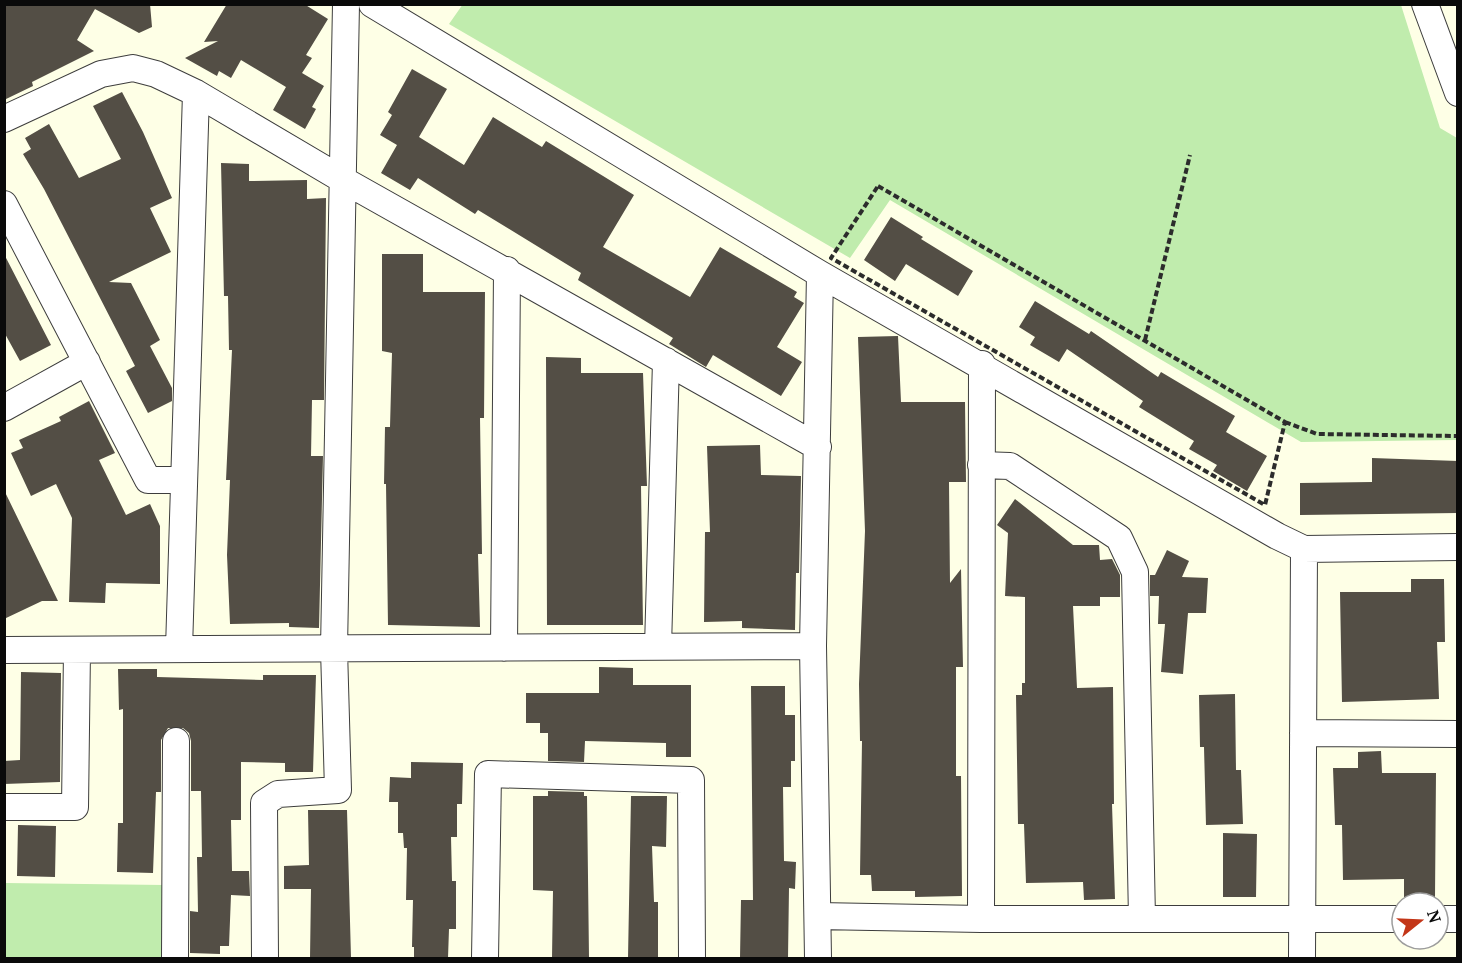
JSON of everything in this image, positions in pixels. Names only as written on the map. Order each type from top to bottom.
[{"type":"street","points":[[265,958],[264,803],[278,794],[338,790],[334,649],[345,181],[346,4]]},
{"type":"street","points":[[372,4],[820,274],[982,364],[1276,536],[1304,549],[1458,547]]},
{"type":"street","points":[[1425,4],[1458,93]]},
{"type":"street","points":[[4,119],[101,74],[133,68],[156,74],[196,93],[345,181],[507,270],[818,447]]},
{"type":"street","points":[[179,649],[196,93]]},
{"type":"street","points":[[4,204],[148,480],[184,480]]},
{"type":"street","points":[[504,648],[507,270]]},
{"type":"street","points":[[818,958],[813,646],[820,274]]},
{"type":"street","points":[[658,647],[666,361]]},
{"type":"street","points":[[4,408],[87,362]]},
{"type":"street","points":[[981,919],[982,364]]},
{"type":"street","points":[[981,465],[1010,466],[1119,538],[1135,572],[1142,918]]},
{"type":"street","points":[[1302,958],[1304,549]]},
{"type":"street","points":[[4,650],[813,646]]},
{"type":"street","points":[[4,807],[75,807],[77,650]]},
{"type":"street","points":[[1303,733],[1458,734]]},
{"type":"street","points":[[175,958],[176,741]]},
{"type":"street","points":[[485,958],[488,774],[691,780],[692,958]]},
{"type":"street","points":[[818,916],[981,919],[1390,919]]},
{"type":"path","points":[[1145,340],[1190,155]]},
{"type":"path","points":[[1285,422],[1264,505],[831,258],[878,186],[1285,422],[1317,434],[1458,436]]},
{"type":"green space","points":[[463,4],[1401,5],[1440,128],[1457,138],[1457,440],[1301,442],[890,200],[850,258],[449,24]]},
{"type":"green space","points":[[5,883],[164,885],[163,958],[5,958]]},
{"type":"building","points":[[4,4],[150,4],[152,27],[139,33],[95,9],[77,40],[94,51],[32,82],[33,86],[4,100]]},
{"type":"building","points":[[227,4],[304,4],[328,19],[306,55],[312,58],[302,73],[324,86],[312,107],[316,109],[305,129],[273,110],[286,87],[241,60],[231,78],[219,71],[217,76],[185,58],[218,41],[204,42]]},
{"type":"building","points":[[412,69],[447,89],[419,137],[464,165],[493,117],[542,147],[546,141],[634,195],[603,247],[690,297],[720,247],[797,292],[794,297],[804,303],[777,347],[802,362],[781,396],[713,355],[706,367],[669,344],[673,338],[578,280],[581,273],[478,210],[475,214],[418,178],[410,190],[381,173],[397,145],[380,135],[392,115],[388,112]]},
{"type":"building","points":[[122,92],[143,132],[172,198],[150,208],[171,252],[109,282],[131,283],[160,340],[150,346],[172,388],[172,401],[148,413],[126,371],[135,366],[44,189],[23,154],[31,149],[25,138],[49,124],[79,178],[121,159],[93,106]]},
{"type":"building","points":[[221,163],[249,164],[249,181],[307,180],[307,199],[326,198],[324,400],[312,400],[311,456],[323,456],[319,628],[289,627],[289,623],[230,624],[227,555],[230,480],[226,480],[232,350],[229,350],[228,296],[224,296]]},
{"type":"building","points":[[891,217],[923,237],[921,239],[973,271],[958,296],[906,264],[895,281],[864,260]]},
{"type":"building","points":[[4,254],[51,345],[20,361],[4,332]]},
{"type":"building","points":[[382,254],[423,254],[423,292],[485,292],[484,418],[480,418],[482,554],[478,554],[480,627],[388,625],[386,484],[384,484],[385,427],[390,427],[392,353],[382,351]]},
{"type":"building","points":[[1035,301],[1089,334],[1091,331],[1158,377],[1161,372],[1235,416],[1226,432],[1267,456],[1247,491],[1213,471],[1217,465],[1189,449],[1194,441],[1139,407],[1143,401],[1067,349],[1059,362],[1030,345],[1035,337],[1019,327]]},
{"type":"building","points":[[898,336],[901,402],[965,402],[966,482],[949,482],[950,583],[961,569],[963,667],[956,667],[956,776],[961,776],[962,896],[915,897],[915,891],[872,891],[871,875],[860,875],[862,741],[860,741],[859,684],[865,531],[858,337]]},
{"type":"building","points":[[546,357],[581,358],[581,373],[643,373],[647,486],[641,486],[643,625],[547,625]]},
{"type":"building","points":[[89,401],[115,453],[99,460],[126,515],[150,504],[160,526],[160,584],[106,583],[105,603],[69,602],[72,518],[56,484],[31,496],[11,453],[23,448],[19,440],[61,421],[59,417]]},
{"type":"building","points":[[760,445],[761,475],[801,476],[795,630],[742,628],[742,621],[704,622],[705,532],[710,532],[707,446]]},
{"type":"building","points":[[1372,458],[1458,461],[1458,513],[1300,515],[1300,483],[1372,482]]},
{"type":"building","points":[[4,490],[58,601],[42,601],[4,619]]},
{"type":"building","points":[[1015,499],[1073,545],[1099,545],[1100,560],[1112,559],[1120,575],[1120,597],[1100,597],[1100,606],[1073,606],[1077,688],[1113,687],[1114,804],[1112,804],[1115,899],[1084,900],[1083,882],[1026,883],[1024,824],[1018,824],[1016,695],[1022,695],[1022,683],[1025,683],[1025,597],[1005,596],[1008,533],[997,525]]},
{"type":"building","points":[[1167,550],[1189,561],[1182,577],[1208,578],[1206,613],[1188,613],[1183,674],[1161,672],[1165,624],[1158,624],[1159,596],[1150,596],[1150,575],[1155,575]]},
{"type":"building","points":[[1411,579],[1444,579],[1445,642],[1437,642],[1439,699],[1342,702],[1340,592],[1411,592]]},
{"type":"building","points":[[599,667],[633,668],[633,685],[691,685],[691,757],[666,757],[666,743],[585,741],[584,762],[548,761],[548,733],[540,733],[540,723],[526,723],[526,693],[599,693]]},
{"type":"building","points":[[118,669],[157,669],[157,677],[263,680],[263,675],[316,675],[313,772],[285,772],[285,763],[241,762],[241,820],[231,820],[232,871],[249,871],[250,896],[231,895],[229,946],[220,946],[220,954],[190,953],[190,911],[198,912],[197,857],[202,857],[201,791],[191,791],[191,741],[189,733],[183,728],[168,728],[161,740],[161,792],[156,792],[153,873],[117,872],[118,823],[123,823],[123,709],[119,710]]},
{"type":"building","points":[[21,672],[61,673],[60,782],[4,784],[4,761],[20,760]]},
{"type":"building","points":[[751,686],[785,686],[785,715],[795,715],[795,761],[791,761],[791,787],[783,787],[784,861],[796,862],[795,889],[789,888],[788,958],[740,958],[741,900],[753,900]]},
{"type":"building","points":[[1235,694],[1236,770],[1241,770],[1243,824],[1206,825],[1204,747],[1200,747],[1199,695]]},
{"type":"building","points":[[1381,751],[1382,773],[1436,773],[1435,891],[1404,891],[1404,879],[1343,880],[1342,825],[1335,825],[1333,768],[1358,768],[1358,752]]},
{"type":"building","points":[[411,762],[463,763],[462,804],[457,804],[457,837],[451,837],[452,881],[456,881],[456,929],[449,929],[448,958],[414,958],[414,947],[412,947],[413,900],[406,900],[407,848],[404,848],[403,833],[398,833],[398,802],[389,802],[390,777],[411,778]]},
{"type":"building","points":[[548,791],[584,792],[584,796],[587,796],[589,958],[552,958],[553,891],[533,890],[533,796],[548,796]]},
{"type":"building","points":[[631,796],[667,796],[666,847],[652,846],[654,902],[658,902],[658,958],[628,958]]},
{"type":"building","points":[[308,810],[347,810],[351,958],[310,958],[311,889],[284,889],[284,866],[309,865]]},
{"type":"building","points":[[18,825],[56,826],[55,877],[17,876]]},
{"type":"building","points":[[1223,833],[1257,834],[1256,897],[1223,897]]}]
